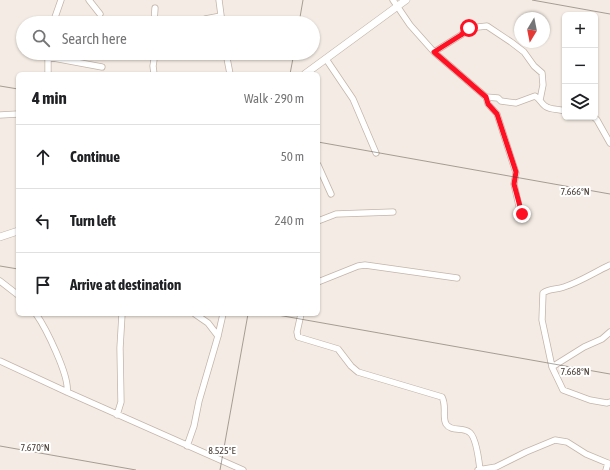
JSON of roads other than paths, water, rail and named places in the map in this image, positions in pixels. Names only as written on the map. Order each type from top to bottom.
[{"type":"street","points":[[55,16],[61,0]]},
{"type":"street","points":[[89,0],[100,14]]},
{"type":"street","points":[[218,0],[221,16]]},
{"type":"street","points":[[393,0],[410,24],[434,52],[486,97],[488,104],[497,114],[516,172],[514,184],[522,214]]},
{"type":"street","points":[[308,72],[406,0]]},
{"type":"street","points":[[154,16],[155,8]]},
{"type":"street","points":[[434,52],[461,35],[469,28],[487,26],[512,42],[524,52],[534,66],[542,73],[543,85],[540,100]]},
{"type":"street","points":[[326,59],[353,99],[376,153]]},
{"type":"street","points":[[48,60],[48,72]]},
{"type":"street","points":[[70,60],[102,67]]},
{"type":"street","points":[[154,60],[154,72]]},
{"type":"street","points":[[227,60],[230,72]]},
{"type":"street","points":[[486,97],[498,98],[501,101],[512,103],[522,102],[535,96],[544,105],[562,110]]},
{"type":"street","points":[[0,115],[16,114]]},
{"type":"street","points":[[597,120],[610,143]]},
{"type":"street","points":[[320,170],[330,194]]},
{"type":"street","points":[[320,220],[336,214],[394,212]]},
{"type":"street","points":[[0,237],[16,232]]},
{"type":"street","points":[[320,281],[358,266],[365,265],[457,278]]},
{"type":"street","points":[[610,265],[563,288],[548,290],[543,293],[542,320],[552,367],[563,390],[590,400],[607,403],[610,402]]},
{"type":"street","points":[[0,281],[16,293]]},
{"type":"street","points":[[37,316],[44,326],[62,366],[67,382],[67,392]]},
{"type":"street","points":[[117,415],[121,402],[120,348],[122,316]]},
{"type":"street","points":[[198,316],[208,323],[218,336]]},
{"type":"street","points":[[187,446],[194,426],[199,401],[223,316]]},
{"type":"street","points":[[301,316],[297,332],[298,337],[338,349],[351,366],[358,372],[442,397],[445,402],[445,422],[447,426],[468,431],[473,435],[479,470],[496,467],[555,440],[567,442],[586,454],[609,464],[606,470]]},
{"type":"street","points":[[552,367],[610,332]]},
{"type":"street","points":[[0,361],[242,470]]}]
